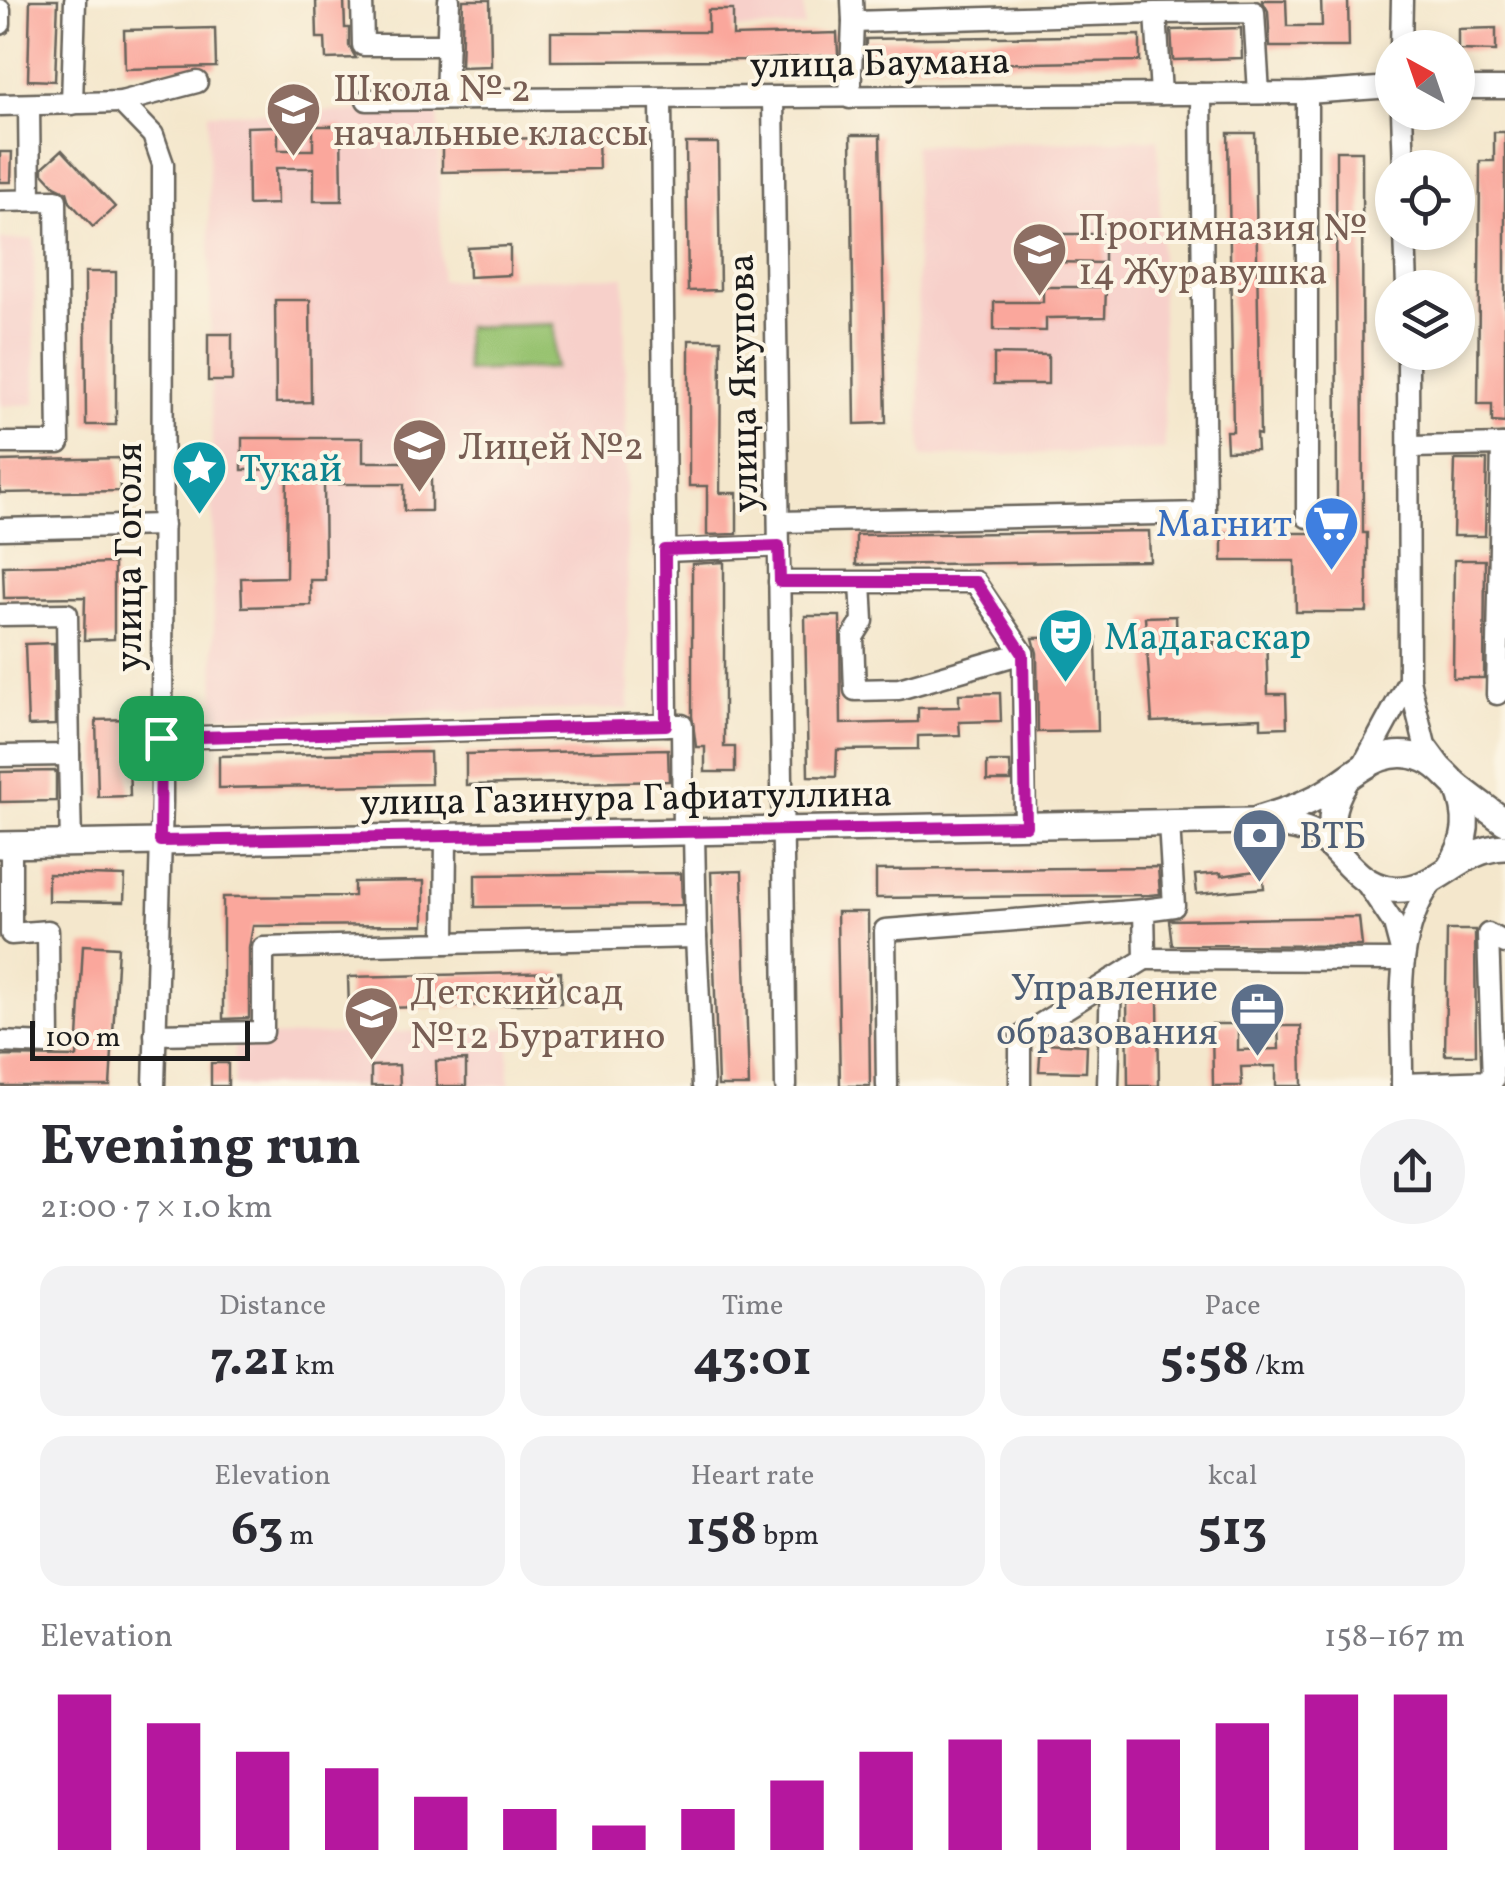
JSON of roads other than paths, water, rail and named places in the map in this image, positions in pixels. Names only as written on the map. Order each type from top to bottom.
[{"type":"main road","points":[[1253,821],[1300,806],[1383,756],[1404,754],[1425,760],[1505,821]]},
{"type":"main road","points":[[1343,860],[1332,831],[1332,815],[1342,785],[1358,769]]},
{"type":"main road","points":[[1441,874],[1462,849],[1467,828],[1465,806],[1450,778]]},
{"type":"main road","name":"улица Газинура Гафиатуллина","points":[[6,845],[1253,821]]},
{"type":"main road","points":[[1253,821],[1314,834],[1365,881],[1387,889],[1410,889],[1481,850],[1505,848]]},
{"type":"street","points":[[72,104],[74,0]]},
{"type":"street","points":[[362,0],[363,45],[448,45]]},
{"type":"street","points":[[446,99],[449,0]]},
{"type":"street","points":[[850,98],[852,0]]},
{"type":"street","points":[[1401,30],[1402,0]]},
{"type":"street","points":[[0,10],[0,24]]},
{"type":"street","points":[[1156,12],[1160,94]]},
{"type":"street","points":[[852,22],[1254,12],[1259,93]]},
{"type":"street","points":[[0,106],[121,102],[197,82]]},
{"type":"street","name":"улица Баумана","points":[[367,100],[1307,93],[1375,88]]},
{"type":"street","points":[[1475,88],[1505,88]]},
{"type":"street","points":[[1307,93],[1307,516]]},
{"type":"street","points":[[778,522],[1205,513],[1201,94]]},
{"type":"street","name":"улица Якупова","points":[[773,98],[786,1086]]},
{"type":"street","points":[[661,99],[666,725]]},
{"type":"street","name":"улица Гоголя","points":[[121,102],[153,135],[163,164],[160,841],[154,1086]]},
{"type":"street","points":[[29,105],[30,200]]},
{"type":"street","points":[[0,201],[56,200],[60,443],[0,443]]},
{"type":"street","points":[[1409,370],[1409,680],[1425,745],[1450,778]]},
{"type":"street","points":[[1411,447],[1504,445],[1497,694],[1505,684]]},
{"type":"street","points":[[0,529],[163,525]]},
{"type":"street","points":[[665,550],[779,546]]},
{"type":"street","points":[[780,582],[976,582],[1023,654],[1026,826]]},
{"type":"street","points":[[861,582],[863,622],[853,636],[856,690],[899,689],[1023,654]]},
{"type":"street","points":[[0,616],[67,614],[72,845]]},
{"type":"street","points":[[1358,769],[1409,680]]},
{"type":"street","points":[[161,738],[682,725],[703,1086]]},
{"type":"street","points":[[0,756],[69,755]]},
{"type":"street","points":[[1505,821],[1441,874],[1421,897],[1404,960],[1402,1085],[1493,1082],[1488,934],[1505,943]]},
{"type":"street","points":[[887,1086],[884,930],[1174,906],[1168,823]]},
{"type":"street","points":[[445,943],[446,837]]},
{"type":"street","points":[[0,1042],[48,1044],[48,931],[11,934],[6,845]]},
{"type":"street","points":[[1365,881],[1394,924],[1404,960]]},
{"type":"street","points":[[1144,910],[1145,959]]},
{"type":"street","points":[[155,1034],[263,1032],[263,948],[696,937]]},
{"type":"street","points":[[1020,1086],[1020,1036],[1145,959],[1404,960]]},
{"type":"street","points":[[1108,1086],[1111,980]]},
{"type":"place","name":"Школа № 2 начальные классы","points":[[294,159]]},
{"type":"place","name":"Прогимназия № 14 Журавушка","points":[[1039,298]]},
{"type":"place","name":"Лицей №2","points":[[419,495]]},
{"type":"place","name":"Тукай","points":[[200,517]]},
{"type":"place","name":"Магнит","points":[[1331,572]]},
{"type":"place","name":"Мадагаскар","points":[[1065,685]]},
{"type":"place","name":"ВТБ","points":[[1260,884]]},
{"type":"place","name":"Управление образования","points":[[1257,1058]]},
{"type":"place","name":"Детский сад №12 Буратино","points":[[371,1062]]}]
